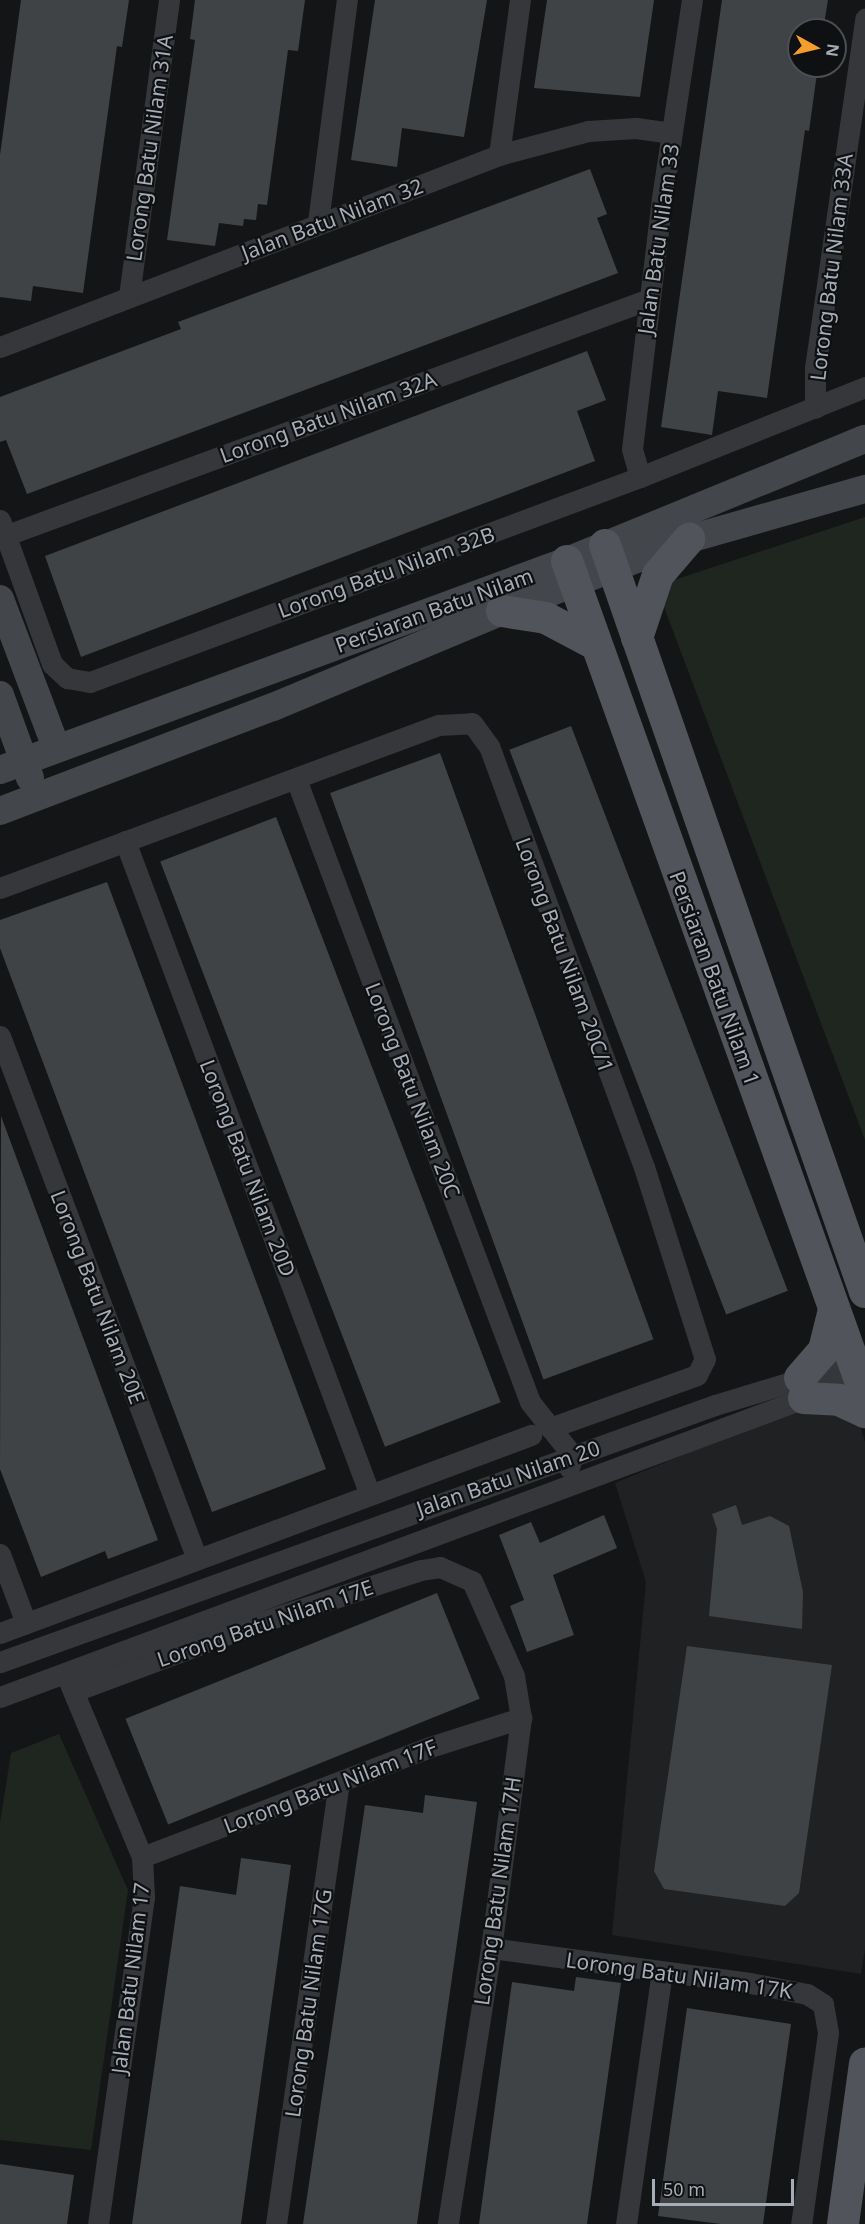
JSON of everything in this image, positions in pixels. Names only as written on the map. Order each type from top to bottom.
[{"type":"main road","name":"Persiaran Batu Nilam","points":[[12,765],[56,747],[572,572],[865,440]]},
{"type":"main road","name":"Persiaran Batu Nilam","points":[[610,556],[689,539],[865,489]]},
{"type":"main road","points":[[637,638],[658,575],[689,539]]},
{"type":"main road","name":"Persiaran Batu Nilam 1","points":[[610,556],[863,1286],[865,1315]]},
{"type":"main road","name":"Persiaran Batu Nilam","points":[[0,811],[273,707],[502,611],[572,572]]},
{"type":"main road","name":"Persiaran Batu Nilam 1","points":[[572,572],[834,1310],[861,1373]]},
{"type":"main road","points":[[0,599],[56,747]]},
{"type":"main road","points":[[502,611],[546,618],[596,644]]},
{"type":"main road","points":[[0,695],[12,765],[37,797]]},
{"type":"main road","points":[[834,1310],[824,1350],[802,1388],[839,1400],[865,1412]]},
{"type":"main road","points":[[843,2224],[859,2137],[865,2063]]},
{"type":"street","name":"Lorong Batu Nilam 31A","points":[[129,296],[169,0]]},
{"type":"street","points":[[318,222],[347,0]]},
{"type":"street","points":[[499,155],[520,0]]},
{"type":"street","name":"Jalan Batu Nilam 33","points":[[640,477],[632,449],[649,299],[692,0]]},
{"type":"street","name":"Lorong Batu Nilam 33A","points":[[815,408],[815,368],[865,19]]},
{"type":"street","name":"Jalan Batu Nilam 32","points":[[0,347],[318,222],[499,155],[588,131],[636,128],[672,133]]},
{"type":"street","name":"Lorong Batu Nilam 32A","points":[[3,527],[649,299]]},
{"type":"street","name":"Lorong Batu Nilam 32B","points":[[3,527],[52,664],[67,678],[90,682],[640,477],[865,387]]},
{"type":"street","name":"Lorong Batu Nilam 20C/1","points":[[296,779],[439,725],[472,723],[489,746],[644,1167],[705,1359],[703,1368],[696,1375],[541,1431]]},
{"type":"street","points":[[0,888],[296,779]]},
{"type":"street","name":"Lorong Batu Nilam 20C","points":[[296,779],[541,1431],[573,1456]]},
{"type":"street","name":"Lorong Batu Nilam 20D","points":[[125,841],[370,1495]]},
{"type":"street","name":"Lorong Batu Nilam 20E","points":[[0,1036],[197,1558]]},
{"type":"street","name":"Jalan Batu Nilam 20","points":[[0,1662],[165,1600],[532,1469],[802,1388],[861,1373]]},
{"type":"street","name":"Jalan Batu Nilam 20","points":[[0,1697],[70,1682],[232,1607],[465,1523],[802,1388]]},
{"type":"street","points":[[0,1633],[541,1431]]},
{"type":"street","points":[[532,1469],[541,1431]]},
{"type":"street","points":[[465,1523],[494,1498],[562,1473],[573,1456]]},
{"type":"street","points":[[0,1554],[26,1623]]},
{"type":"street","name":"Lorong Batu Nilam 17E","points":[[70,1682],[421,1570],[440,1567],[458,1572]]},
{"type":"street","name":"Lorong Batu Nilam 17H","points":[[448,2224],[491,1948],[521,1718],[514,1676],[498,1637],[472,1581],[458,1572]]},
{"type":"street","name":"Jalan Batu Nilam 20","points":[[165,1600],[163,1611],[169,1619],[216,1602],[232,1607]]},
{"type":"street","name":"Jalan Batu Nilam 17","points":[[70,1682],[142,1857],[144,1897],[98,2224]]},
{"type":"street","name":"Lorong Batu Nilam 17F","points":[[142,1857],[339,1782],[521,1718]]},
{"type":"street","name":"Lorong Batu Nilam 17G","points":[[276,2224],[339,1782]]},
{"type":"street","name":"Lorong Batu Nilam 17K","points":[[491,1948],[662,1971],[807,1994],[823,2004],[828,2032],[801,2224]]},
{"type":"street","points":[[626,2224],[662,1971]]},
{"type":"shaded area","points":[[865,517],[865,1140],[656,586]]},
{"type":"shaded area","points":[[804,1405],[857,1416],[865,1442],[865,1950],[861,1974],[612,1935],[646,1582],[615,1483]]},
{"type":"shaded area","points":[[59,1734],[128,1890],[91,2150],[0,2140],[0,1823],[11,1753]]},
{"type":"building","points":[[21,0],[129,0],[122,47],[117,46],[83,293],[33,286],[31,301],[0,297],[0,155]]},
{"type":"building","points":[[195,0],[305,0],[298,51],[288,50],[267,205],[258,204],[256,220],[244,219],[243,226],[219,223],[215,246],[167,240],[195,40],[190,39]]},
{"type":"building","points":[[375,0],[487,0],[464,137],[402,128],[397,167],[351,160]]},
{"type":"building","points":[[547,0],[654,0],[640,97],[534,88]]},
{"type":"building","points":[[722,0],[828,0],[825,18],[787,18],[787,78],[816,78],[809,131],[805,130],[767,398],[718,391],[712,435],[661,427]]},
{"type":"building","points":[[590,169],[607,214],[597,218],[618,273],[27,494],[6,440],[0,442],[0,397],[181,329],[178,322]]},
{"type":"building","points":[[587,351],[606,400],[577,411],[595,461],[81,657],[45,556]]},
{"type":"building","points":[[571,726],[788,1291],[726,1314],[509,750]]},
{"type":"building","points":[[440,753],[653,1339],[543,1379],[330,793]]},
{"type":"building","points":[[276,817],[501,1402],[385,1447],[160,861]]},
{"type":"building","points":[[107,882],[326,1469],[212,1512],[0,948],[0,920]]},
{"type":"building","points":[[1,1116],[158,1540],[108,1559],[105,1551],[41,1577],[0,1469]]},
{"type":"building","points":[[736,1505],[742,1525],[770,1516],[789,1526],[803,1592],[802,1629],[709,1616],[717,1529],[712,1514]]},
{"type":"building","points":[[604,1515],[617,1548],[553,1575],[574,1635],[527,1652],[510,1606],[524,1600],[499,1535],[531,1522],[540,1543]]},
{"type":"building","points":[[437,1593],[480,1699],[168,1825],[125,1719]]},
{"type":"building","points":[[687,1646],[832,1665],[799,1893],[785,1906],[664,1889],[654,1871]]},
{"type":"building","points":[[425,1795],[477,1802],[417,2224],[303,2224],[365,1805],[423,1813]]},
{"type":"building","points":[[241,1858],[291,1865],[241,2224],[132,2224],[180,1886],[236,1895]]},
{"type":"building","points":[[576,1977],[621,1983],[587,2224],[479,2224],[512,1982],[574,1991]]},
{"type":"building","points":[[687,2008],[791,2024],[763,2224],[721,2224],[658,2216]]},
{"type":"building","points":[[0,2164],[74,2175],[67,2224],[0,2224]]}]
